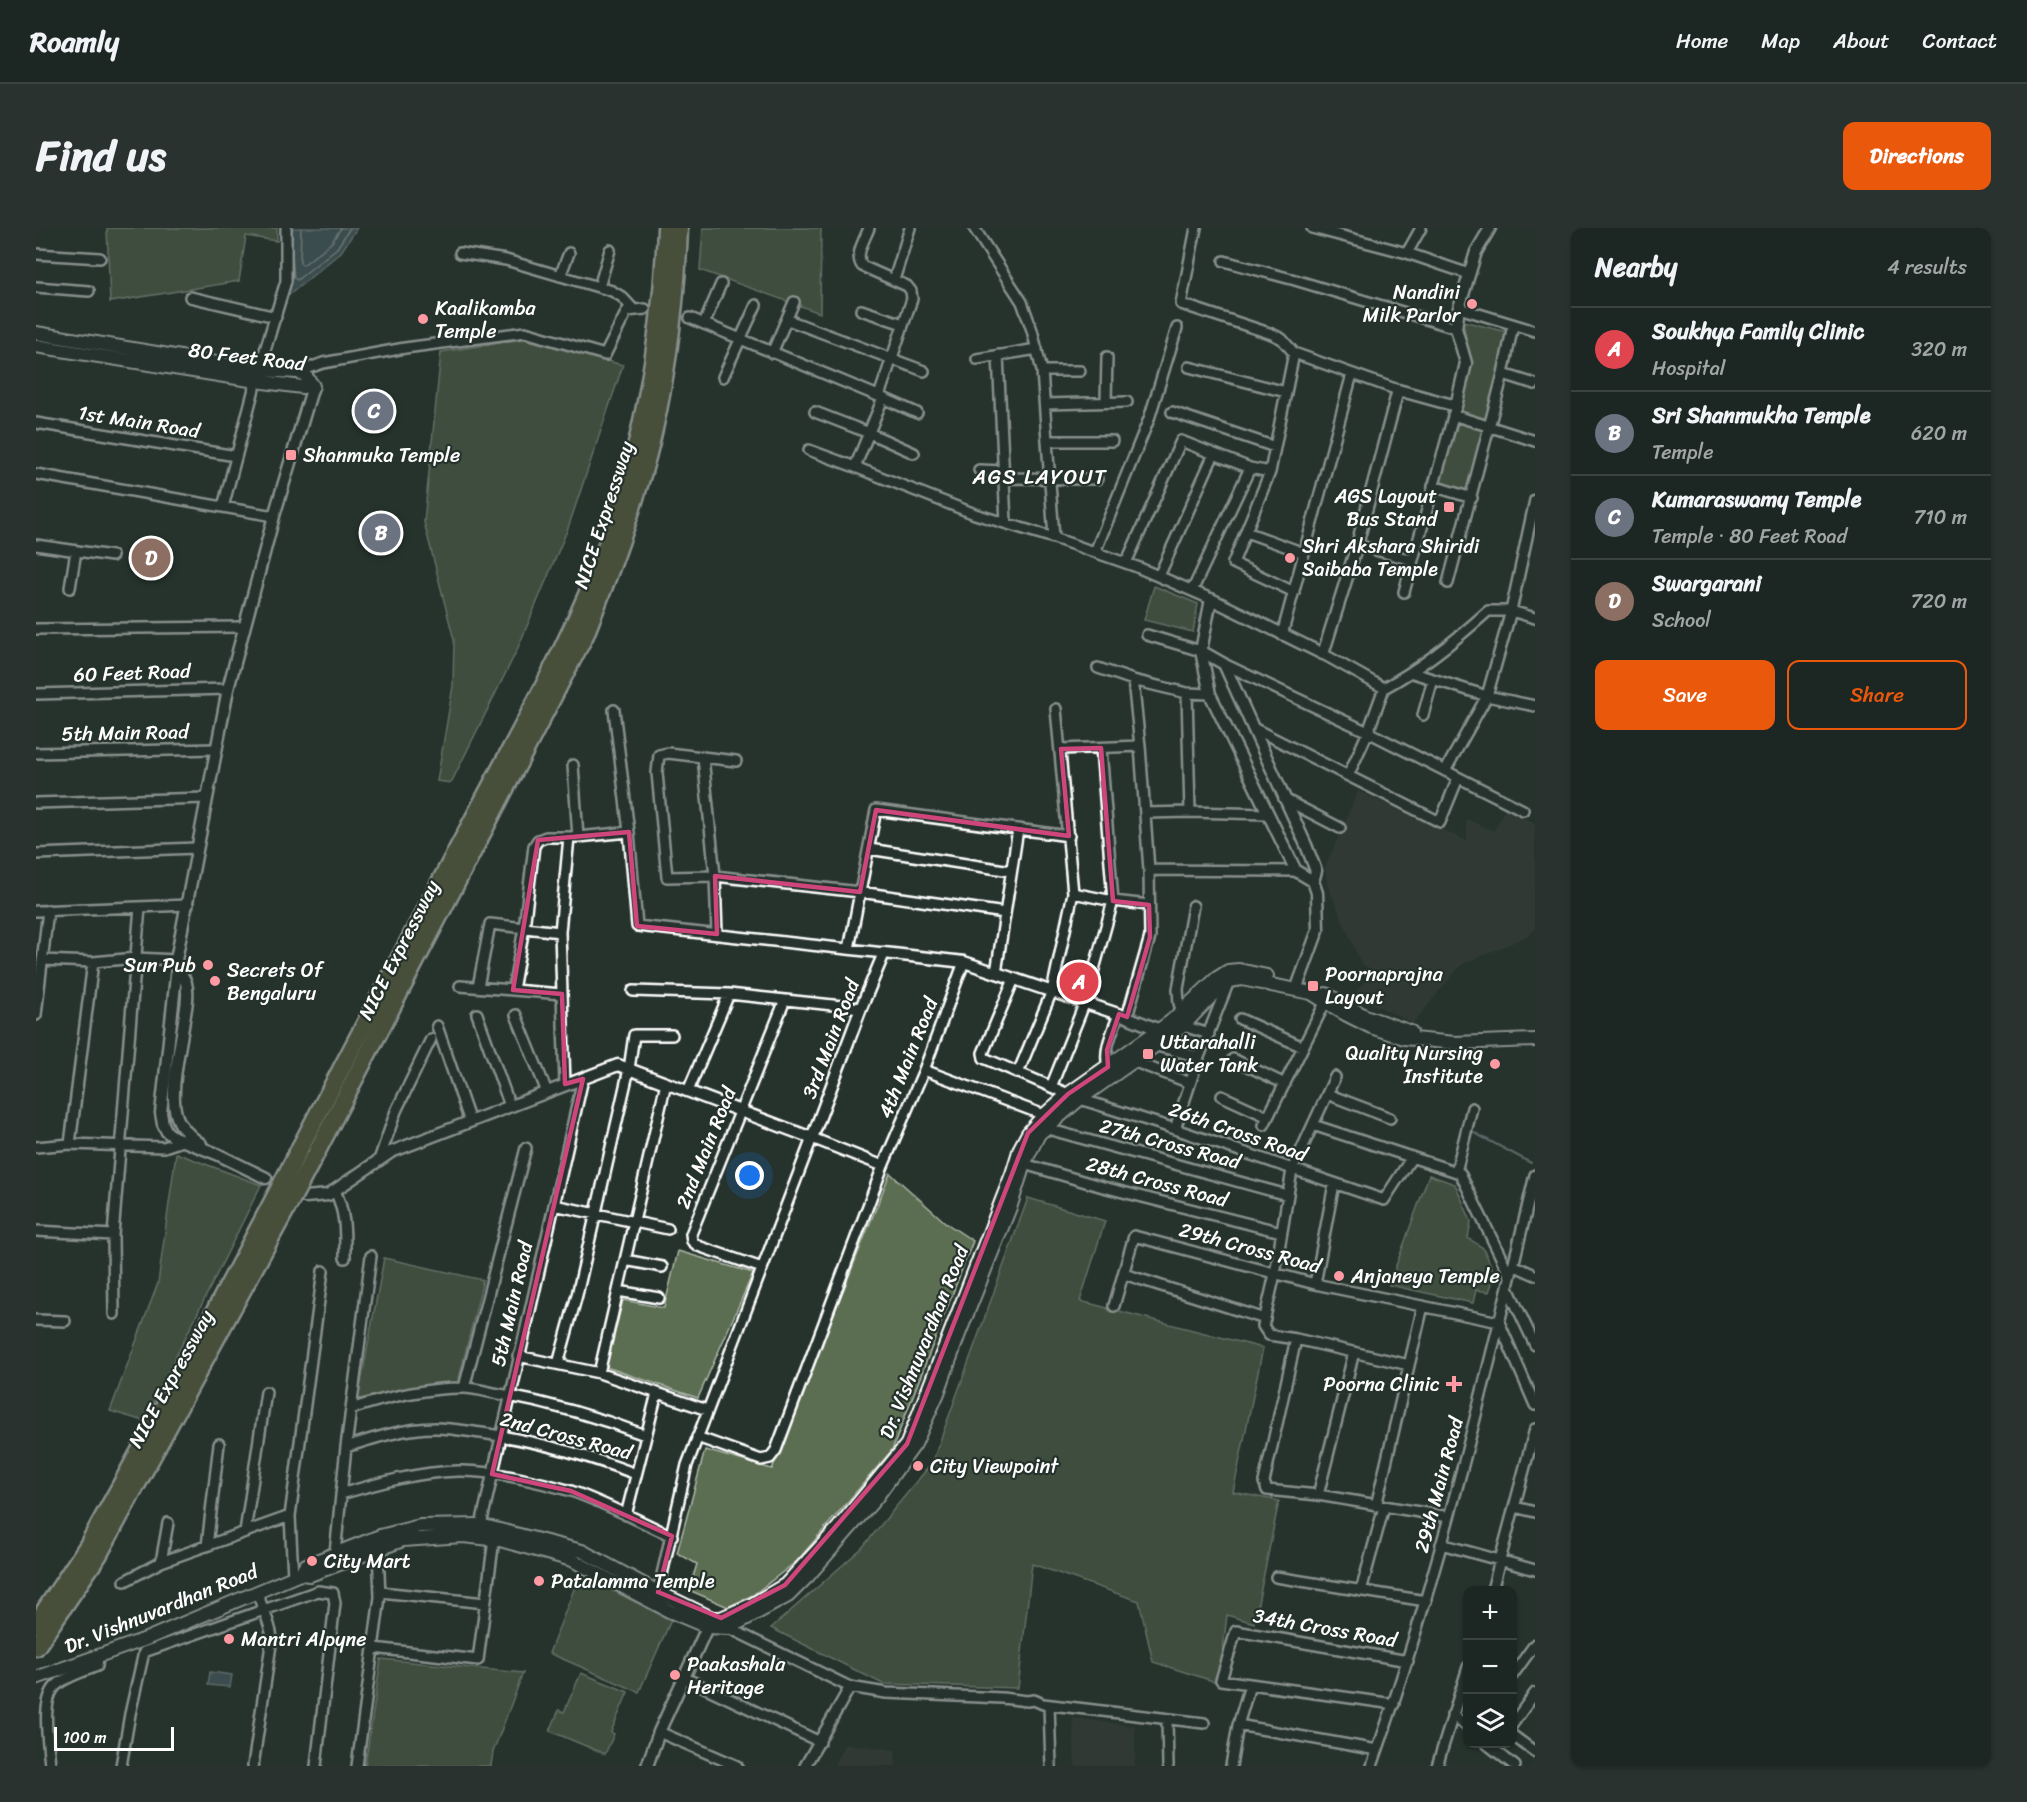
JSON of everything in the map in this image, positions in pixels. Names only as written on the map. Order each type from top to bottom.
[{"type":"highway","name":"NICE Expressway","points":[[36,1647],[99,1554],[281,1202],[301,1146],[572,629],[599,565],[629,470],[649,382],[660,302],[666,228]]},
{"type":"highway","name":"NICE Expressway","points":[[36,1624],[87,1547],[177,1383],[281,1202],[314,1157],[585,635],[610,572],[640,484],[662,384],[674,304],[679,228]]},
{"type":"main road","name":"80 Feet Road","points":[[36,333],[257,376],[302,387],[313,386]]},
{"type":"main road","name":"80 Feet Road","points":[[36,346],[257,376],[298,372],[305,375],[313,386]]},
{"type":"main road","name":"Dr. Vishnuvardhan Road","points":[[36,1678],[98,1656],[186,1630],[257,1592],[403,1540],[479,1531],[494,1539],[572,1560],[669,1611],[713,1621],[753,1604],[785,1585],[836,1530],[907,1444],[1020,1148],[1028,1133],[1108,1067],[1182,1012],[1216,978],[1227,971],[1239,970],[1319,990],[1365,1016],[1404,1031],[1435,1036],[1474,1037],[1535,1034]]},
{"type":"main road","name":"Dr. Vishnuvardhan Road","points":[[1075,1096],[1135,1062],[1173,1035],[1222,985],[1229,981],[1242,980],[1298,986],[1371,1027],[1404,1038],[1455,1043],[1535,1040]]},
{"type":"main road","name":"Dr. Vishnuvardhan Road","points":[[297,1576],[306,1565],[335,1553],[380,1536],[420,1526],[479,1531],[582,1551],[658,1593],[729,1628],[788,1596],[876,1498],[915,1444],[938,1393],[1011,1205],[1024,1164],[1044,1121]]},
{"type":"street","points":[[223,507],[257,376],[286,282],[286,228]]},
{"type":"street","points":[[855,467],[869,433],[912,299],[911,291],[907,286],[862,266],[859,262],[859,255],[869,228]]},
{"type":"street","points":[[894,280],[910,228]]},
{"type":"street","points":[[1196,228],[1182,304],[1272,334],[1282,339],[1294,353],[1535,441]]},
{"type":"street","points":[[1312,228],[1359,234],[1469,274]]},
{"type":"street","points":[[1407,253],[1421,228]]},
{"type":"street","points":[[1404,592],[1466,363],[1456,328],[1459,308],[1476,252],[1490,228]]},
{"type":"street","points":[[973,229],[1022,302],[1042,371],[1054,538]]},
{"type":"street","points":[[598,287],[610,250]]},
{"type":"street","points":[[460,253],[506,260],[598,287],[622,297],[634,310]]},
{"type":"street","points":[[560,276],[569,253]]},
{"type":"street","points":[[36,254],[100,258]]},
{"type":"street","points":[[1224,261],[1456,328]]},
{"type":"street","points":[[704,324],[721,284]]},
{"type":"street","points":[[36,286],[89,291]]},
{"type":"street","points":[[190,297],[276,317]]},
{"type":"street","points":[[772,353],[794,302]]},
{"type":"street","points":[[723,377],[756,304]]},
{"type":"street","points":[[1459,308],[1535,331]]},
{"type":"street","points":[[298,372],[323,363],[405,348],[525,332],[605,355],[627,311],[645,309]]},
{"type":"street","points":[[861,310],[903,324]]},
{"type":"street","points":[[690,318],[916,413]]},
{"type":"street","points":[[788,320],[924,371]]},
{"type":"street","points":[[1448,583],[1472,498],[1513,325]]},
{"type":"street","points":[[1095,552],[1149,418],[1177,328]]},
{"type":"street","points":[[977,359],[1036,349]]},
{"type":"street","points":[[1294,353],[1270,472],[1233,563],[1294,592]]},
{"type":"street","points":[[998,355],[1006,524]]},
{"type":"street","points":[[1106,402],[1107,357]]},
{"type":"street","points":[[1189,367],[1286,392]]},
{"type":"street","points":[[1042,371],[1080,371]]},
{"type":"street","points":[[1282,635],[1352,374]]},
{"type":"street","points":[[1503,374],[1535,384]]},
{"type":"street","points":[[266,1178],[217,1154],[182,1141],[167,1132],[161,1113],[176,963],[215,748],[228,689],[274,516],[313,386]]},
{"type":"street","points":[[1323,654],[1357,545],[1398,390]]},
{"type":"street","points":[[1045,404],[1127,402]]},
{"type":"street","points":[[815,412],[915,453]]},
{"type":"street","points":[[1172,412],[1275,447]]},
{"type":"street","name":"1st Main Road","points":[[36,423],[236,456]]},
{"type":"street","points":[[1047,441],[1112,441]]},
{"type":"street","points":[[1126,563],[1181,441],[1250,468],[1270,472]]},
{"type":"street","points":[[809,450],[930,498],[1054,538],[1159,576],[1323,654],[1384,688]]},
{"type":"street","points":[[1159,576],[1215,454]]},
{"type":"street","points":[[1192,591],[1250,468]]},
{"type":"street","points":[[979,470],[1050,478],[1097,479]]},
{"type":"street","points":[[36,474],[274,516]]},
{"type":"street","points":[[1433,486],[1472,498]]},
{"type":"street","points":[[1445,771],[1487,696],[1510,611],[1535,500]]},
{"type":"street","points":[[1246,532],[1304,553]]},
{"type":"street","points":[[36,545],[112,556]]},
{"type":"street","points":[[1357,545],[1412,560]]},
{"type":"street","points":[[70,588],[76,551]]},
{"type":"street","points":[[1211,599],[1201,651],[1210,694],[1296,871]]},
{"type":"street","points":[[1348,776],[1368,732],[1384,688],[1413,673],[1488,611],[1510,611],[1535,618]]},
{"type":"street","points":[[36,629],[244,627]]},
{"type":"street","points":[[1147,635],[1201,651],[1523,810]]},
{"type":"street","points":[[1224,663],[1316,871],[1313,881],[1317,893],[1318,930],[1298,986]]},
{"type":"street","points":[[1098,668],[1133,680],[1187,693],[1210,694]]},
{"type":"street","points":[[1413,673],[1487,696],[1535,706]]},
{"type":"street","points":[[1424,715],[1432,679]]},
{"type":"street","points":[[1108,1067],[1107,1050],[1123,1015],[1150,937],[1149,870],[1133,680]]},
{"type":"street","name":"60 Feet Road","points":[[36,694],[228,689]]},
{"type":"street","points":[[1187,693],[1190,812]]},
{"type":"street","points":[[1018,1073],[1052,991],[1073,893],[1056,709]]},
{"type":"street","points":[[614,710],[637,926],[964,962],[1123,1015],[1165,1026],[1183,1026],[1209,1034]]},
{"type":"street","points":[[1253,728],[1440,822],[1458,778]]},
{"type":"street","points":[[1061,749],[1140,746]]},
{"type":"street","name":"5th Main Road","points":[[36,753],[215,748]]},
{"type":"street","points":[[1051,1087],[1085,1002],[1113,901],[1101,748]]},
{"type":"street","points":[[736,761],[668,753],[659,755],[657,773],[667,877],[715,876],[860,892],[1005,913]]},
{"type":"street","points":[[703,757],[715,876],[717,934]]},
{"type":"street","points":[[565,1084],[560,932],[573,837],[573,765]]},
{"type":"street","points":[[36,803],[206,798]]},
{"type":"street","points":[[1284,799],[1340,828]]},
{"type":"street","points":[[849,949],[876,810],[1069,836]]},
{"type":"street","points":[[1145,813],[1267,814]]},
{"type":"street","points":[[996,973],[1018,828]]},
{"type":"street","points":[[513,990],[535,842],[546,837],[628,832]]},
{"type":"street","points":[[36,854],[197,848]]},
{"type":"street","points":[[868,849],[1011,871]]},
{"type":"street","points":[[1149,870],[1296,871],[1313,881]]},
{"type":"street","points":[[1073,893],[1149,905]]},
{"type":"street","points":[[36,911],[188,906]]},
{"type":"street","points":[[1182,1012],[1178,989],[1192,906]]},
{"type":"street","points":[[114,1314],[113,1235],[140,907]]},
{"type":"street","points":[[36,1015],[48,910]]},
{"type":"street","points":[[478,987],[490,924],[560,932]]},
{"type":"street","name":"3rd Main Road","points":[[812,1138],[884,953]]},
{"type":"street","points":[[42,960],[93,962],[136,958],[176,963]]},
{"type":"street","points":[[70,1144],[93,962]]},
{"type":"street","name":"4th Main Road","points":[[697,1437],[761,1460],[770,1458],[776,1450],[883,1166],[924,1070],[964,962]]},
{"type":"street","points":[[176,963],[186,984],[187,1004],[176,1074],[174,1109],[177,1119],[191,1137],[217,1154]]},
{"type":"street","name":"26th Cross Road","points":[[1014,979],[983,1053],[984,1058],[988,1061],[1075,1096],[1384,1200],[1412,1157]]},
{"type":"street","points":[[1175,1129],[1199,1057],[1229,981]]},
{"type":"street","points":[[460,986],[562,994]]},
{"type":"street","points":[[633,991],[729,994],[861,1008]]},
{"type":"street","points":[[688,1091],[729,994]]},
{"type":"street","name":"2nd Main Road","points":[[762,1268],[698,1246],[692,1241],[692,1234],[785,1000]]},
{"type":"street","points":[[1222,1096],[1266,1121],[1325,1003]]},
{"type":"street","points":[[477,1014],[510,1106]]},
{"type":"street","points":[[516,1015],[547,1092]]},
{"type":"street","points":[[1240,1019],[1303,1047]]},
{"type":"street","points":[[437,1026],[470,1122]]},
{"type":"street","points":[[1165,1026],[1173,1035]]},
{"type":"street","points":[[558,1364],[596,1213],[629,1069],[634,1035],[672,1035]]},
{"type":"street","points":[[379,1160],[396,1111],[430,1039]]},
{"type":"street","points":[[1157,1046],[1199,1057]]},
{"type":"street","points":[[1233,1059],[1286,1084]]},
{"type":"street","points":[[1135,1062],[1190,1083]]},
{"type":"street","points":[[305,1197],[328,1195],[391,1152],[618,1065],[883,1166]]},
{"type":"street","points":[[924,1070],[1044,1121]]},
{"type":"street","points":[[1335,1077],[1292,1170],[1275,1274],[1263,1326],[1269,1335],[1409,1365]]},
{"type":"street","name":"5th Main Road","points":[[479,1531],[583,1079]]},
{"type":"street","points":[[599,1373],[666,1083]]},
{"type":"street","points":[[1327,1094],[1390,1118]]},
{"type":"street","points":[[1456,1172],[1472,1108]]},
{"type":"street","name":"27th Cross Road","points":[[1044,1121],[1287,1195]]},
{"type":"street","points":[[1313,1125],[1460,1173],[1510,1276]]},
{"type":"street","points":[[658,1593],[687,1465],[812,1138]]},
{"type":"street","points":[[36,1147],[70,1144],[164,1147],[182,1141]]},
{"type":"street","points":[[464,1388],[526,1148]]},
{"type":"street","name":"28th Cross Road","points":[[1024,1164],[1103,1187],[1281,1232]]},
{"type":"street","name":"29th Main Road","points":[[1372,1766],[1426,1601],[1510,1276],[1530,1216],[1535,1175]]},
{"type":"street","points":[[1315,1284],[1334,1184]]},
{"type":"street","points":[[335,1191],[342,1206],[345,1258]]},
{"type":"street","points":[[554,1205],[668,1229]]},
{"type":"street","points":[[36,1231],[113,1235]]},
{"type":"street","name":"29th Cross Road","points":[[1124,1274],[1134,1236],[1315,1284],[1499,1322]]},
{"type":"street","points":[[335,1553],[346,1447],[371,1256]]},
{"type":"street","points":[[625,1260],[662,1267]]},
{"type":"street","points":[[1513,1265],[1535,1275]]},
{"type":"street","points":[[297,1576],[290,1516],[323,1271]]},
{"type":"street","points":[[1114,1306],[1124,1274],[1264,1319]]},
{"type":"street","points":[[1508,1287],[1535,1346]]},
{"type":"street","points":[[618,1291],[660,1298]]},
{"type":"street","points":[[1361,1591],[1423,1306]]},
{"type":"street","points":[[36,1320],[65,1321]]},
{"type":"street","points":[[1499,1322],[1535,1406]]},
{"type":"street","points":[[1296,1339],[1264,1482],[1267,1490],[1449,1517]]},
{"type":"street","points":[[1318,1496],[1354,1352]]},
{"type":"street","points":[[518,1356],[599,1373],[707,1410]]},
{"type":"street","points":[[351,1409],[419,1391],[464,1388],[543,1403],[613,1422],[645,1435]]},
{"type":"street","points":[[245,1533],[266,1392]]},
{"type":"street","points":[[626,1515],[657,1393]]},
{"type":"street","name":"2nd Cross Road","points":[[346,1447],[370,1439],[435,1428],[501,1435],[533,1442],[636,1474]]},
{"type":"street","points":[[1493,1586],[1535,1429]]},
{"type":"street","points":[[207,1546],[219,1444]]},
{"type":"street","points":[[341,1494],[370,1485],[434,1473],[460,1471],[492,1474],[571,1491],[672,1536]]},
{"type":"street","points":[[1515,1507],[1535,1512]]},
{"type":"street","points":[[125,1581],[161,1562],[290,1516]]},
{"type":"street","points":[[161,1562],[168,1523]]},
{"type":"street","points":[[374,1648],[478,1660],[494,1539]]},
{"type":"street","points":[[1441,1544],[1535,1570]]},
{"type":"street","points":[[357,1766],[381,1592],[378,1549]]},
{"type":"street","points":[[1276,1577],[1426,1601]]},
{"type":"street","points":[[121,1766],[144,1652],[186,1630],[263,1610],[318,1591],[333,1593],[335,1603],[316,1766]]},
{"type":"street","points":[[253,1766],[272,1638],[271,1625],[257,1592]]},
{"type":"street","points":[[381,1592],[485,1603]]},
{"type":"street","points":[[647,1766],[659,1732],[713,1621]]},
{"type":"street","points":[[729,1628],[850,1687],[886,1693],[1034,1700],[1046,1704],[1204,1723]]},
{"type":"street","name":"34th Cross Road","points":[[1250,1685],[1221,1680],[1236,1631],[1408,1661]]},
{"type":"street","points":[[1517,1669],[1535,1644]]},
{"type":"street","points":[[50,1766],[46,1709],[51,1692],[57,1684],[97,1666],[98,1656]]},
{"type":"street","points":[[685,1678],[820,1742]]},
{"type":"street","points":[[1441,1764],[1463,1680]]},
{"type":"street","points":[[1231,1766],[1238,1725],[1250,1685],[1394,1704]]},
{"type":"street","points":[[805,1766],[850,1687]]},
{"type":"street","points":[[1517,1718],[1535,1693]]},
{"type":"street","points":[[1046,1704],[1051,1766]]},
{"type":"street","points":[[1452,1715],[1463,1724]]},
{"type":"street","points":[[1167,1719],[1168,1766]]},
{"type":"street","points":[[1238,1725],[1377,1750]]},
{"type":"street","points":[[659,1732],[737,1766]]},
{"type":"street","points":[[1517,1739],[1535,1752]]},
{"type":"street","points":[[1493,1748],[1515,1766]]},
{"type":"highlighted area","points":[[1101,748],[1113,901],[1149,905],[1150,937],[1127,1017],[1119,1014],[1107,1050],[1108,1067],[1068,1094],[1028,1133],[907,1444],[785,1585],[721,1618],[658,1592],[672,1536],[571,1491],[492,1474],[583,1079],[565,1084],[562,994],[513,990],[538,840],[629,832],[637,926],[717,934],[715,876],[860,892],[876,810],[1069,836],[1061,749]]},
{"type":"shaded area","points":[[1358,791],[1467,841],[1466,819],[1494,831],[1505,809],[1535,823],[1535,930],[1523,938],[1461,965],[1413,1023],[1354,995],[1373,971],[1361,963],[1328,886],[1325,868]]},
{"type":"shaded area","points":[[1073,1718],[1135,1726],[1135,1766],[1075,1766]]},
{"type":"shaded area","points":[[845,1744],[895,1750],[896,1766],[833,1766]]},
{"type":"green space","points":[[107,228],[277,228],[277,241],[246,236],[239,281],[110,302]]},
{"type":"green space","points":[[703,228],[821,228],[820,313],[700,270]]},
{"type":"green space","points":[[1463,321],[1507,332],[1468,491],[1439,482],[1470,363]]},
{"type":"green space","points":[[524,339],[623,365],[568,528],[517,650],[451,783],[437,781],[453,686],[454,640],[424,522],[441,352]]},
{"type":"green space","points":[[1154,586],[1198,604],[1193,632],[1144,620]]},
{"type":"green space","points":[[176,1153],[261,1185],[144,1421],[110,1411],[158,1283]]},
{"type":"green space","points":[[890,1173],[946,1223],[973,1241],[892,1450],[797,1561],[753,1595],[728,1607],[689,1590],[697,1564],[677,1553],[705,1450],[772,1469]]},
{"type":"green space","points":[[1429,1175],[1455,1184],[1471,1221],[1468,1238],[1483,1248],[1495,1274],[1489,1292],[1476,1290],[1473,1303],[1389,1285]]},
{"type":"green space","points":[[1028,1198],[1105,1221],[1080,1301],[1263,1348],[1233,1492],[1279,1501],[1254,1623],[1227,1615],[1219,1683],[1153,1662],[1139,1601],[1032,1564],[1018,1688],[883,1684],[771,1628],[862,1548],[932,1463]]},
{"type":"green space","points":[[678,1251],[753,1273],[698,1398],[606,1367],[623,1300],[664,1308]]},
{"type":"green space","points":[[384,1258],[483,1280],[458,1383],[358,1399]]},
{"type":"green space","points":[[580,1574],[671,1620],[639,1692],[549,1653]]},
{"type":"green space","points":[[381,1659],[523,1673],[493,1752],[491,1766],[365,1766]]},
{"type":"green space","points":[[581,1673],[628,1692],[611,1732],[614,1734],[605,1754],[550,1731],[559,1710],[564,1712]]},
{"type":"water","points":[[287,228],[357,228],[341,252],[289,295]]},
{"type":"water","points":[[210,1672],[232,1675],[230,1687],[208,1685]]},
{"type":"waterway","points":[[1471,1131],[1531,1163]]},
{"type":"place","name":"Nandini Milk Parlor","points":[[1472,304]]},
{"type":"place","name":"Kaalikamba Temple","points":[[423,319]]},
{"type":"place","name":"Kumaraswamy Temple","points":[[374,411]]},
{"type":"place","name":"Shanmuka Temple","points":[[291,455]]},
{"type":"place","name":"AGS Layout Bus Stand","points":[[1449,507]]},
{"type":"place","name":"Sri Shanmukha Temple","points":[[381,533]]},
{"type":"place","name":"Swargarani","points":[[151,558]]},
{"type":"place","name":"Shri Akshara Shiridi Saibaba Temple","points":[[1290,558]]},
{"type":"place","name":"Sun Pub","points":[[208,965]]},
{"type":"place","name":"Secrets Of Bengaluru","points":[[215,981]]},
{"type":"place","name":"Soukhya Family Clinic","points":[[1079,982]]},
{"type":"place","name":"Poornaprajna Layout","points":[[1313,986]]},
{"type":"place","name":"Uttarahalli Water Tank","points":[[1148,1054]]},
{"type":"place","name":"Quality Nursing Institute","points":[[1495,1064]]},
{"type":"place","name":"Anjaneya Temple","points":[[1339,1276]]},
{"type":"place","name":"Poorna Clinic","points":[[1454,1384]]},
{"type":"place","name":"City Viewpoint","points":[[918,1466]]},
{"type":"place","name":"City Mart","points":[[312,1561]]},
{"type":"place","name":"Patalamma Temple","points":[[539,1581]]},
{"type":"place","name":"Mantri Alpyne","points":[[229,1639]]},
{"type":"place","name":"Paakashala Heritage","points":[[675,1675]]},
{"type":"district","name":"AGS LAYOUT","points":[[1040,477]]}]
